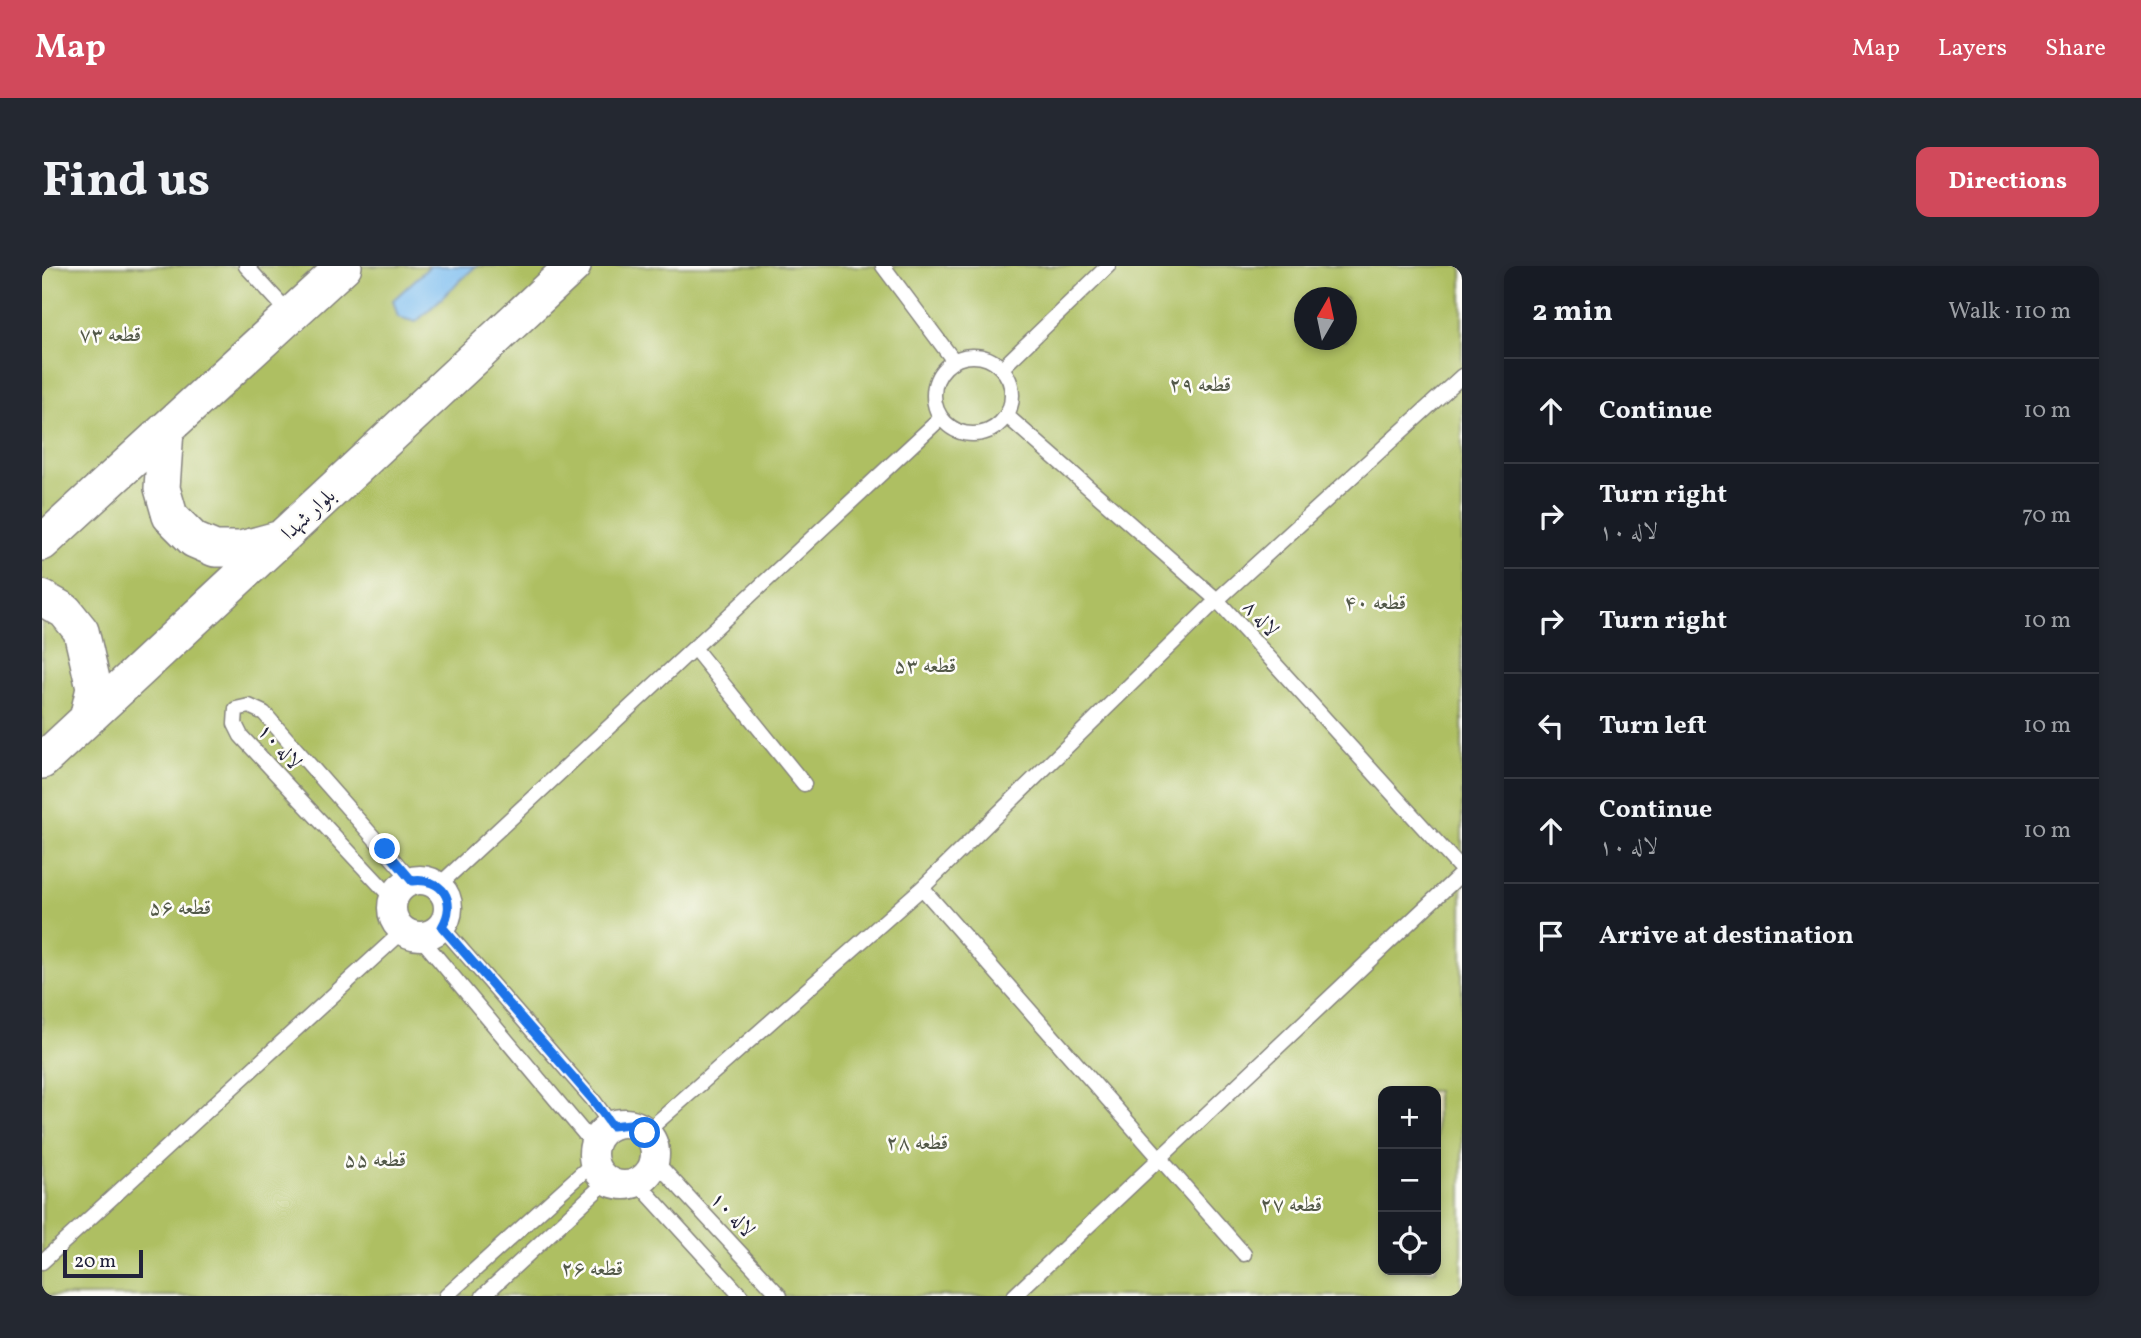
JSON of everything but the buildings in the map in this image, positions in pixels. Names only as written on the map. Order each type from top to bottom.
[{"type":"street","points":[[42,543],[344,266]]},
{"type":"street","name":"بلوار شهدا","points":[[42,761],[573,266]]},
{"type":"street","points":[[166,429],[162,488],[170,516],[194,540],[215,550],[242,549],[282,538]]},
{"type":"street","points":[[42,598],[65,611],[82,631],[94,688],[87,719]]},
{"type":"street","points":[[415,889],[448,901],[449,911],[422,931],[393,917],[415,889]]},
{"type":"street","points":[[630,1124],[645,1133],[654,1150],[654,1160],[645,1177],[627,1185],[602,1154],[630,1124]]},
{"type":"lane","points":[[246,266],[291,315]]},
{"type":"lane","points":[[883,266],[954,361]]},
{"type":"lane","points":[[1002,368],[1108,266]]},
{"type":"lane","points":[[966,356],[991,360],[1002,368],[1013,391],[1007,416],[998,425],[987,432],[975,434],[950,427],[941,418],[935,406],[934,393],[937,380],[944,369],[966,356]]},
{"type":"lane","points":[[645,1133],[922,888],[1217,600],[1462,376]]},
{"type":"lane","name":"لاله ۸","points":[[1007,416],[1217,600],[1462,872]]},
{"type":"lane","points":[[415,889],[694,648],[941,418]]},
{"type":"lane","points":[[694,648],[804,784]]},
{"type":"lane","name":"لاله ۱۰","points":[[249,706],[264,713],[415,889],[241,736],[235,724],[236,709],[249,706]]},
{"type":"lane","points":[[1014,1296],[1462,872]]},
{"type":"lane","points":[[922,888],[1244,1254]]},
{"type":"lane","points":[[422,931],[602,1154]]},
{"type":"lane","points":[[422,931],[593,1100],[602,1154],[483,1296]]},
{"type":"lane","points":[[42,1262],[422,931]]},
{"type":"lane","points":[[446,1296],[602,1154]]},
{"type":"lane","name":"لاله ۱۰","points":[[654,1160],[780,1296]]},
{"type":"lane","points":[[637,1182],[741,1296]]},
{"type":"green space","points":[[42,266],[1462,266],[1462,1296],[42,1296]]},
{"type":"water","points":[[430,266],[476,266],[416,322],[398,317],[393,300]]},
{"type":"route","points":[[385,849],[412,881],[430,882],[444,893],[449,911],[442,927],[593,1100],[612,1126],[630,1124],[645,1133]]},
{"type":"park label","name":"قطعه ۷۳","points":[[110,334]]},
{"type":"park label","name":"قطعه ۲۹","points":[[1200,384]]},
{"type":"park label","name":"قطعه ۴۰","points":[[1375,602]]},
{"type":"park label","name":"قطعه ۵۳","points":[[925,665]]},
{"type":"park label","name":"قطعه ۵۶","points":[[180,907]]},
{"type":"park label","name":"قطعه ۲۸","points":[[917,1142]]},
{"type":"park label","name":"قطعه ۵۵","points":[[375,1159]]},
{"type":"park label","name":"قطعه ۲۷","points":[[1291,1204]]},
{"type":"park label","name":"قطعه ۲۶","points":[[592,1268]]}]
